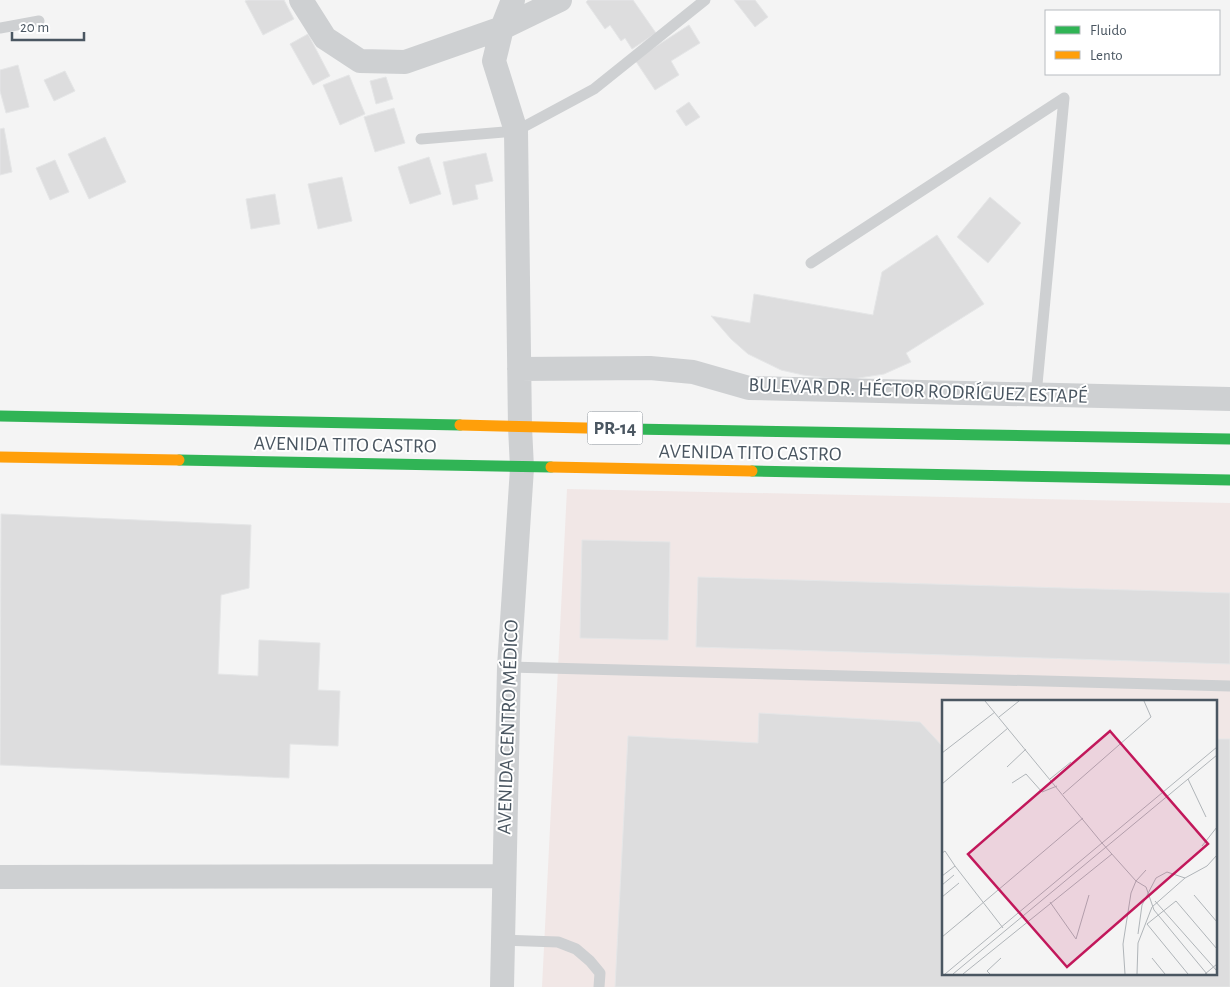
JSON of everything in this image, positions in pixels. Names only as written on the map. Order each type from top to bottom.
[{"type":"main road","name":"AVENIDA TITO CASTRO","points":[[0,416],[1230,438]]},
{"type":"main road","name":"AVENIDA TITO CASTRO","points":[[0,457],[1230,480]]},
{"type":"street","points":[[301,0],[325,38],[360,62],[405,62],[502,28],[560,0]]},
{"type":"street","name":"AVENIDA CENTRO MÉDICO","points":[[502,987],[509,667],[522,468],[518,334],[516,132],[494,61],[502,28],[513,0]]},
{"type":"street","name":"BULEVAR DR. HÉCTOR RODRÍGUEZ ESTAPÉ","points":[[519,369],[650,368],[693,372],[749,388],[1230,400]]},
{"type":"street","points":[[0,878],[504,876]]},
{"type":"lane","points":[[421,139],[516,132],[594,89],[705,0]]},
{"type":"lane","points":[[0,28],[39,21]]},
{"type":"lane","points":[[811,263],[1064,98],[1036,395]]},
{"type":"lane","points":[[509,667],[1230,686]]},
{"type":"lane","points":[[502,940],[558,942],[576,949],[600,973],[599,987]]},
{"type":"shaded area","points":[[567,489],[1230,503],[1230,987],[542,987]]},
{"type":"building","points":[[284,0],[294,19],[263,35],[245,1]]},
{"type":"building","points":[[588,0],[633,0],[656,33],[632,49],[625,38],[621,41],[610,25],[605,29],[586,2]]},
{"type":"building","points":[[734,0],[755,0],[768,17],[755,27]]},
{"type":"building","points":[[689,25],[700,43],[671,61],[679,75],[655,90],[635,60]]},
{"type":"building","points":[[308,34],[330,76],[313,85],[290,44]]},
{"type":"building","points":[[18,65],[29,107],[6,113],[0,91],[0,70]]},
{"type":"building","points":[[65,71],[75,91],[54,101],[44,80]]},
{"type":"building","points":[[349,75],[365,114],[340,125],[323,85]]},
{"type":"building","points":[[386,77],[393,99],[376,104],[370,81]]},
{"type":"building","points":[[689,102],[700,117],[686,126],[676,111]]},
{"type":"building","points":[[394,108],[405,143],[375,152],[364,117]]},
{"type":"building","points":[[4,128],[12,172],[0,175],[0,129]]},
{"type":"building","points":[[105,137],[126,182],[89,199],[68,154]]},
{"type":"building","points":[[486,153],[493,181],[475,185],[478,199],[453,205],[443,162]]},
{"type":"building","points":[[429,157],[441,194],[410,204],[398,167]]},
{"type":"building","points":[[55,160],[69,192],[50,200],[36,168]]},
{"type":"building","points":[[342,177],[352,221],[318,229],[308,184]]},
{"type":"building","points":[[275,194],[280,224],[251,229],[246,199]]},
{"type":"building","points":[[990,197],[1021,223],[988,263],[957,237]]},
{"type":"building","points":[[937,235],[984,304],[906,353],[911,362],[884,374],[846,380],[803,375],[781,370],[748,354],[731,339],[711,316],[750,323],[754,294],[873,315],[882,272]]},
{"type":"building","points":[[1,514],[251,525],[249,588],[221,595],[218,674],[258,676],[259,640],[320,643],[318,690],[340,691],[338,746],[290,744],[289,778],[0,765]]},
{"type":"building","points":[[582,540],[670,542],[668,640],[580,638]]},
{"type":"building","points":[[698,577],[1230,593],[1230,664],[696,647]]},
{"type":"building","points":[[759,713],[920,722],[942,746],[942,974],[1218,974],[1218,739],[1230,739],[1230,987],[615,987],[628,736],[758,743]]},
{"type":"traffic: fast","points":[[0,416],[460,425]]},
{"type":"traffic: fast","points":[[630,429],[1230,439]]},
{"type":"traffic: fast","points":[[179,460],[551,467]]},
{"type":"traffic: fast","points":[[752,471],[1230,480]]},
{"type":"traffic: slow","points":[[460,425],[630,429]]},
{"type":"traffic: slow","points":[[0,457],[179,460]]},
{"type":"traffic: slow","points":[[551,467],[752,471]]}]
